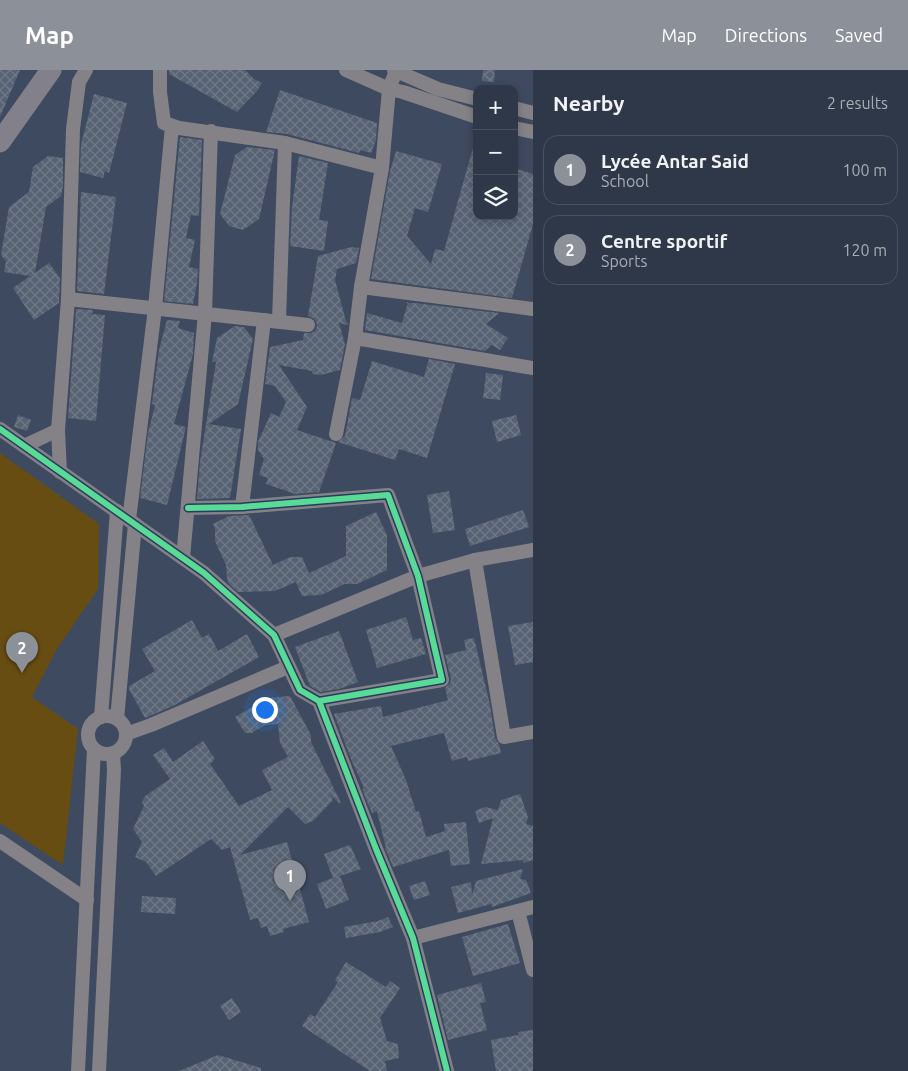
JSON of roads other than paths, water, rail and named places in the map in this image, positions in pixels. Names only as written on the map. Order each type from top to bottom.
[{"type":"main road","points":[[0,142],[51,70]]},
{"type":"street","points":[[60,472],[58,430],[68,299],[73,129],[80,82],[86,70]]},
{"type":"street","points":[[160,70],[160,92],[164,122],[172,126],[284,143],[382,168]]},
{"type":"street","points":[[346,70],[389,89],[473,116]]},
{"type":"street","points":[[336,434],[355,338],[361,287],[382,168],[389,89],[395,70],[438,89],[473,98]]},
{"type":"street","points":[[518,109],[533,112]]},
{"type":"street","points":[[117,719],[132,522],[172,126]]},
{"type":"street","points":[[518,129],[533,132]]},
{"type":"street","points":[[184,558],[205,314],[211,132]]},
{"type":"street","points":[[279,322],[284,143]]},
{"type":"street","points":[[361,287],[533,309]]},
{"type":"street","points":[[68,299],[308,325]]},
{"type":"street","points":[[242,507],[264,320]]},
{"type":"street","points":[[355,338],[533,368]]},
{"type":"street","points":[[0,429],[204,572],[274,634],[300,690],[318,701],[376,850],[413,938],[447,1071]]},
{"type":"street","points":[[24,446],[58,430]]},
{"type":"street","points":[[188,508],[242,507],[388,495],[418,576],[442,680],[318,701]]},
{"type":"street","points":[[101,717],[117,512]]},
{"type":"street","points":[[274,634],[418,576],[475,560],[533,550]]},
{"type":"street","points":[[475,560],[504,737],[533,732]]},
{"type":"street","points":[[126,734],[288,667]]},
{"type":"street","points":[[110,716],[117,719],[123,725],[126,734],[125,742],[120,749],[113,753],[103,754],[94,749],[89,741],[88,731],[93,722],[101,717],[110,716]]},
{"type":"street","points":[[78,1071],[94,749]]},
{"type":"street","points":[[99,1071],[113,790],[113,753]]},
{"type":"street","points":[[0,841],[87,900]]},
{"type":"street","points":[[413,938],[533,906]]},
{"type":"street","points":[[518,911],[533,970]]},
{"type":"place","name":"Centre sportif","points":[[22,673]]},
{"type":"place","name":"Lycée Antar Said","points":[[290,901]]}]
